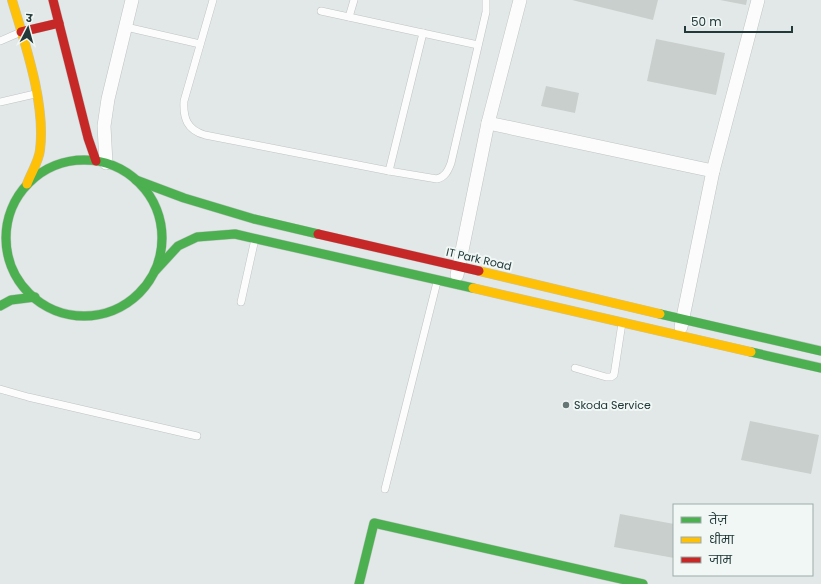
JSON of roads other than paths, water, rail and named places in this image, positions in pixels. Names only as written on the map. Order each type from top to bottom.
[{"type":"street","points":[[12,0],[32,70],[41,121],[40,150],[27,185]]},
{"type":"street","points":[[53,0],[88,138],[101,162]]},
{"type":"street","points":[[101,162],[108,100],[132,0]]},
{"type":"street","points":[[455,285],[488,123],[520,0]]},
{"type":"street","points":[[678,336],[683,319],[713,171],[758,0]]},
{"type":"street","points":[[21,32],[59,22]]},
{"type":"street","points":[[488,123],[713,171]]},
{"type":"street","points":[[0,252],[5,241],[9,214],[21,191],[41,173],[65,162],[90,160],[120,168],[136,180],[152,199],[161,222],[162,247],[155,271]]},
{"type":"street","name":"IT Park Road","points":[[136,180],[184,198],[254,219],[342,241],[459,266],[821,351]]},
{"type":"street","points":[[5,241],[11,267],[24,289],[45,306],[70,315],[97,315],[121,307],[141,292],[155,271],[178,246],[197,237],[235,234],[821,368]]},
{"type":"street","points":[[0,306],[11,300],[34,297]]},
{"type":"street","points":[[359,584],[374,523],[643,584]]},
{"type":"lane","points":[[213,0],[184,105],[186,118],[192,129],[205,135],[430,179],[440,178],[447,173],[486,12],[486,0]]},
{"type":"lane","points":[[350,17],[354,0]]},
{"type":"lane","points":[[321,11],[478,45]]},
{"type":"lane","points":[[126,27],[200,44]]},
{"type":"lane","points":[[0,41],[21,32]]},
{"type":"lane","points":[[389,171],[423,33]]},
{"type":"lane","points":[[0,102],[36,94]]},
{"type":"lane","points":[[241,302],[255,239]]},
{"type":"lane","points":[[385,489],[438,281]]},
{"type":"lane","points":[[575,368],[606,378],[614,375],[622,323]]},
{"type":"lane","points":[[0,389],[28,398],[197,436]]},
{"type":"place","name":"Skoda Service","points":[[566,405]]}]
